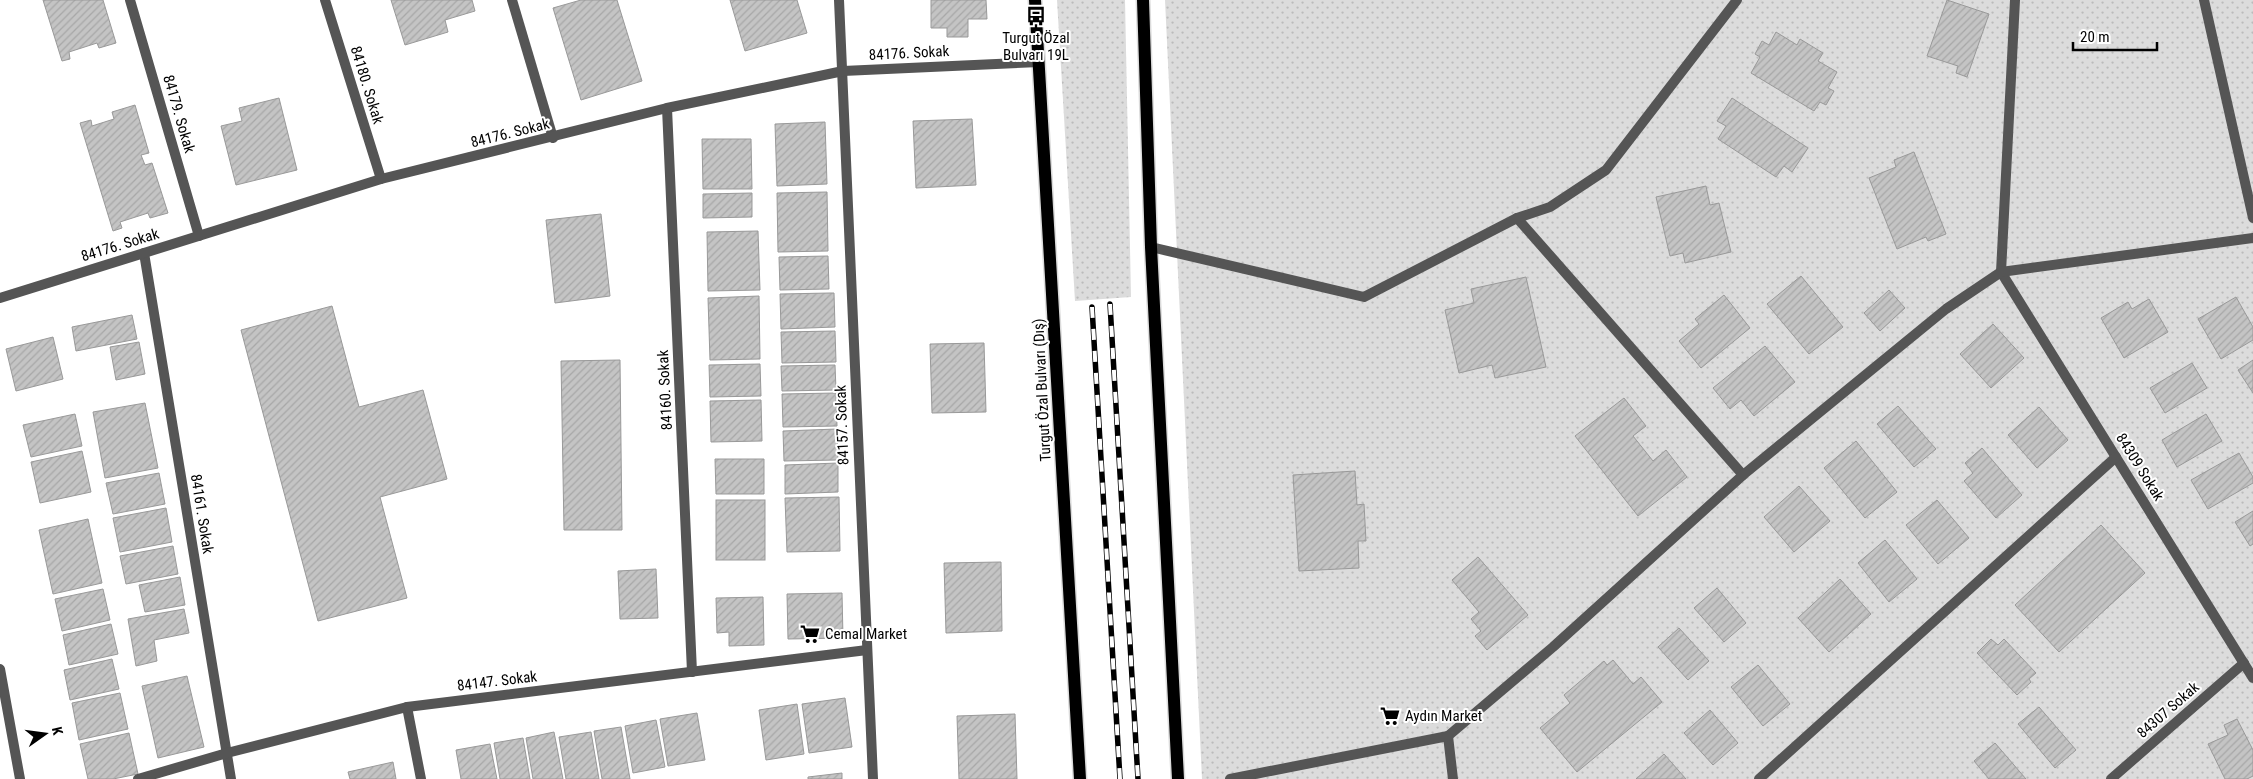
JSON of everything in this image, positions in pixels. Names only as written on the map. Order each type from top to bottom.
[{"type":"main road","name":"Turgut Özal Bulvarı (Dış)","points":[[1035,0],[1080,779]]},
{"type":"main road","points":[[1143,0],[1151,247],[1178,779]]},
{"type":"street","name":"84179. Sokak","points":[[130,0],[199,236]]},
{"type":"street","name":"84180. Sokak","points":[[325,0],[381,179]]},
{"type":"street","points":[[512,0],[553,138]]},
{"type":"street","name":"84157. Sokak","points":[[839,0],[873,779]]},
{"type":"street","points":[[1151,247],[1364,297],[1517,218],[1550,207],[1606,170],[1736,0]]},
{"type":"street","points":[[2001,272],[2015,0]]},
{"type":"street","points":[[2215,0],[2204,1],[2253,218]]},
{"type":"street","name":"84176. Sokak","points":[[0,298],[381,179],[553,138],[668,108],[843,71],[1039,62]]},
{"type":"street","name":"84160. Sokak","points":[[668,108],[692,672]]},
{"type":"street","points":[[1517,218],[1743,475]]},
{"type":"street","points":[[1230,779],[1448,736],[1553,647],[1743,475],[1946,310],[2001,272],[2253,238]]},
{"type":"street","name":"84161. Sokak","points":[[144,253],[231,779]]},
{"type":"street","name":"84309 Sokak","points":[[2001,272],[2253,678]]},
{"type":"street","points":[[1759,779],[2116,457]]},
{"type":"street","name":"84147. Sokak","points":[[138,779],[407,707],[866,650]]},
{"type":"street","name":"84307 Sokak","points":[[2111,779],[2244,663]]},
{"type":"street","points":[[0,669],[20,779]]},
{"type":"street","points":[[407,707],[420,779]]},
{"type":"street","points":[[1448,736],[1453,779]]},
{"type":"shaded area","points":[[1057,0],[1125,0],[1131,297],[1075,301]]},
{"type":"shaded area","points":[[1165,0],[2253,0],[2253,779],[1202,779]]},
{"type":"building","points":[[43,0],[103,0],[116,43],[99,48],[97,43],[69,52],[70,59],[62,61]]},
{"type":"building","points":[[391,0],[472,0],[475,11],[445,20],[448,32],[405,45]]},
{"type":"building","points":[[581,0],[617,0],[642,81],[581,100],[553,8]]},
{"type":"building","points":[[730,0],[797,0],[807,33],[745,51]]},
{"type":"building","points":[[931,0],[986,0],[987,19],[968,19],[968,37],[947,37],[947,28],[931,28]]},
{"type":"building","points":[[1947,0],[1989,14],[1967,77],[1956,73],[1958,66],[1927,56]]},
{"type":"building","points":[[1776,32],[1797,45],[1800,39],[1823,53],[1818,61],[1837,72],[1828,88],[1834,91],[1826,105],[1820,102],[1814,111],[1751,73],[1760,57],[1755,54],[1762,41],[1769,45]]},
{"type":"building","points":[[279,98],[297,170],[236,185],[221,126],[242,121],[239,108]]},
{"type":"building","points":[[1732,98],[1808,148],[1792,172],[1784,166],[1776,177],[1718,139],[1726,126],[1717,121]]},
{"type":"building","points":[[135,105],[149,153],[141,155],[145,165],[152,163],[168,213],[150,218],[148,213],[120,222],[122,228],[113,231],[80,123],[91,120],[92,126],[114,119],[112,112]]},
{"type":"building","points":[[972,119],[976,185],[916,188],[913,121]]},
{"type":"building","points":[[825,122],[827,184],[777,186],[775,124]]},
{"type":"building","points":[[702,139],[751,139],[752,189],[703,189]]},
{"type":"building","points":[[1914,152],[1946,234],[1928,241],[1926,237],[1897,249],[1869,178],[1896,167],[1894,160]]},
{"type":"building","points":[[1706,186],[1710,205],[1719,203],[1731,252],[1685,263],[1683,253],[1670,256],[1656,197]]},
{"type":"building","points":[[827,192],[828,251],[778,252],[777,193]]},
{"type":"building","points":[[752,193],[752,217],[703,218],[703,194]]},
{"type":"building","points":[[601,214],[610,296],[555,303],[546,220]]},
{"type":"building","points":[[758,231],[760,290],[708,291],[707,232]]},
{"type":"building","points":[[828,256],[829,289],[780,290],[779,257]]},
{"type":"building","points":[[1801,276],[1843,327],[1809,354],[1767,304]]},
{"type":"building","points":[[1526,277],[1546,367],[1495,378],[1492,365],[1459,373],[1445,310],[1474,303],[1471,289]]},
{"type":"building","points":[[1889,290],[1905,308],[1880,331],[1864,313]]},
{"type":"building","points":[[834,293],[835,327],[781,329],[780,294]]},
{"type":"building","points":[[1724,295],[1750,328],[1701,368],[1679,341],[1699,324],[1695,319]]},
{"type":"building","points":[[759,296],[760,359],[710,360],[708,298]]},
{"type":"building","points":[[2236,297],[2253,327],[2253,340],[2221,359],[2198,319]]},
{"type":"building","points":[[2149,299],[2168,332],[2124,358],[2101,318],[2128,302],[2132,309]]},
{"type":"building","points":[[332,306],[359,407],[423,390],[447,479],[380,497],[407,598],[318,621],[241,330]]},
{"type":"building","points":[[132,315],[137,339],[76,351],[72,327]]},
{"type":"building","points":[[1993,324],[2024,358],[1991,388],[1960,354]]},
{"type":"building","points":[[835,331],[836,362],[782,363],[781,332]]},
{"type":"building","points":[[53,337],[63,379],[16,391],[6,349]]},
{"type":"building","points":[[139,342],[145,374],[116,380],[110,347]]},
{"type":"building","points":[[984,343],[986,412],[932,413],[930,344]]},
{"type":"building","points":[[1765,346],[1795,382],[1754,416],[1741,400],[1730,409],[1713,388]]},
{"type":"building","points":[[620,360],[622,530],[564,530],[561,361]]},
{"type":"building","points":[[2253,360],[2253,393],[2238,370]]},
{"type":"building","points":[[2192,363],[2207,388],[2165,413],[2150,388]]},
{"type":"building","points":[[760,364],[761,396],[710,397],[709,365]]},
{"type":"building","points":[[835,365],[836,390],[782,391],[781,366]]},
{"type":"building","points":[[836,393],[837,426],[783,427],[782,394]]},
{"type":"building","points":[[1624,398],[1646,426],[1633,436],[1653,461],[1666,450],[1687,477],[1638,516],[1575,436]]},
{"type":"building","points":[[761,400],[762,441],[711,442],[710,401]]},
{"type":"building","points":[[145,403],[158,468],[105,478],[93,412]]},
{"type":"building","points":[[1898,406],[1936,449],[1914,467],[1877,424]]},
{"type":"building","points":[[2039,407],[2068,440],[2037,468],[2008,435]]},
{"type":"building","points":[[75,414],[82,446],[31,457],[23,425]]},
{"type":"building","points":[[2206,414],[2222,441],[2177,467],[2162,440]]},
{"type":"building","points":[[837,429],[838,460],[784,461],[783,431]]},
{"type":"building","points":[[1856,441],[1897,492],[1865,518],[1824,468]]},
{"type":"building","points":[[1982,448],[2022,495],[1996,518],[1964,481],[1973,473],[1965,463]]},
{"type":"building","points":[[82,451],[91,492],[40,503],[31,462]]},
{"type":"building","points":[[2239,453],[2253,477],[2253,483],[2208,509],[2191,480]]},
{"type":"building","points":[[715,459],[764,459],[764,494],[716,494]]},
{"type":"building","points":[[838,463],[838,492],[785,494],[785,465]]},
{"type":"building","points":[[1355,471],[1357,505],[1364,504],[1366,541],[1358,541],[1359,568],[1299,571],[1293,475]]},
{"type":"building","points":[[159,473],[165,504],[113,514],[106,483]]},
{"type":"building","points":[[1799,486],[1830,521],[1794,552],[1764,517]]},
{"type":"building","points":[[839,497],[840,551],[787,552],[785,498]]},
{"type":"building","points":[[716,500],[765,500],[765,560],[716,560]]},
{"type":"building","points":[[1937,500],[1969,538],[1938,564],[1906,525]]},
{"type":"building","points":[[166,508],[172,542],[120,552],[113,518]]},
{"type":"building","points":[[2253,511],[2253,544],[2250,546],[2235,522]]},
{"type":"building","points":[[88,519],[102,583],[53,594],[39,530]]},
{"type":"building","points":[[2101,525],[2145,573],[2059,652],[2015,605]]},
{"type":"building","points":[[1885,540],[1917,579],[1889,602],[1858,563]]},
{"type":"building","points":[[173,546],[178,574],[126,584],[120,556]]},
{"type":"building","points":[[1478,557],[1528,615],[1487,650],[1475,636],[1481,631],[1471,619],[1479,612],[1452,580]]},
{"type":"building","points":[[1001,562],[1002,631],[946,633],[944,563]]},
{"type":"building","points":[[656,569],[658,618],[620,619],[618,571]]},
{"type":"building","points":[[180,577],[185,605],[145,612],[139,585]]},
{"type":"building","points":[[1840,579],[1871,614],[1829,652],[1798,618]]},
{"type":"building","points":[[1717,588],[1746,623],[1724,642],[1694,608]]},
{"type":"building","points":[[103,589],[110,620],[62,631],[55,599]]},
{"type":"building","points":[[842,593],[843,638],[788,639],[787,594]]},
{"type":"building","points":[[763,597],[764,645],[729,646],[729,632],[717,633],[716,598]]},
{"type":"building","points":[[184,609],[189,633],[154,640],[157,661],[136,666],[128,619]]},
{"type":"building","points":[[111,624],[118,654],[69,665],[63,635]]},
{"type":"building","points":[[1679,628],[1709,661],[1688,680],[1658,647]]},
{"type":"building","points":[[1991,639],[1998,645],[2004,639],[2036,673],[2029,679],[2031,682],[2017,695],[1977,653]]},
{"type":"building","points":[[112,659],[119,689],[70,700],[64,670]]},
{"type":"building","points":[[1613,660],[1633,684],[1641,677],[1662,702],[1577,772],[1540,728],[1570,703],[1564,695],[1604,661],[1607,665]]},
{"type":"building","points":[[1758,665],[1790,704],[1763,726],[1731,687]]},
{"type":"building","points":[[187,676],[204,747],[158,758],[142,686]]},
{"type":"building","points":[[120,693],[128,729],[79,740],[72,703]]},
{"type":"building","points":[[845,698],[852,747],[809,753],[802,704]]},
{"type":"building","points":[[797,704],[804,754],[766,760],[759,710]]},
{"type":"building","points":[[2039,707],[2076,750],[2055,768],[2018,724]]},
{"type":"building","points":[[1710,710],[1738,743],[1713,765],[1684,733]]},
{"type":"building","points":[[697,713],[705,760],[668,766],[660,719]]},
{"type":"building","points":[[1015,714],[1017,779],[959,779],[957,716]]},
{"type":"building","points":[[2237,719],[2253,750],[2253,776],[2247,779],[2225,779],[2208,744],[2228,735],[2224,725]]},
{"type":"building","points":[[656,720],[665,767],[633,773],[625,726]]},
{"type":"building","points":[[621,727],[630,779],[602,779],[594,731]]},
{"type":"building","points":[[554,732],[563,779],[533,779],[526,738]]},
{"type":"building","points":[[591,732],[599,779],[566,779],[559,737]]},
{"type":"building","points":[[129,733],[138,774],[113,779],[88,779],[80,744]]},
{"type":"building","points":[[523,738],[530,779],[500,779],[494,743]]},
{"type":"building","points":[[1995,743],[2026,779],[1989,779],[1974,761]]},
{"type":"building","points":[[490,744],[497,779],[461,779],[456,750]]},
{"type":"building","points":[[1664,754],[1686,779],[1636,779]]},
{"type":"building","points":[[393,762],[396,779],[350,779],[348,772]]},
{"type":"building","points":[[842,773],[842,779],[808,779],[808,777]]},
{"type":"railway","points":[[1110,304],[1138,779]]},
{"type":"railway","points":[[1092,307],[1120,779]]},
{"type":"place","name":"Turgut Özal Bulvarı 19L","points":[[1036,16]]},
{"type":"place","name":"Cemal Market","points":[[810,634]]},
{"type":"place","name":"Aydın Market","points":[[1390,716]]}]
